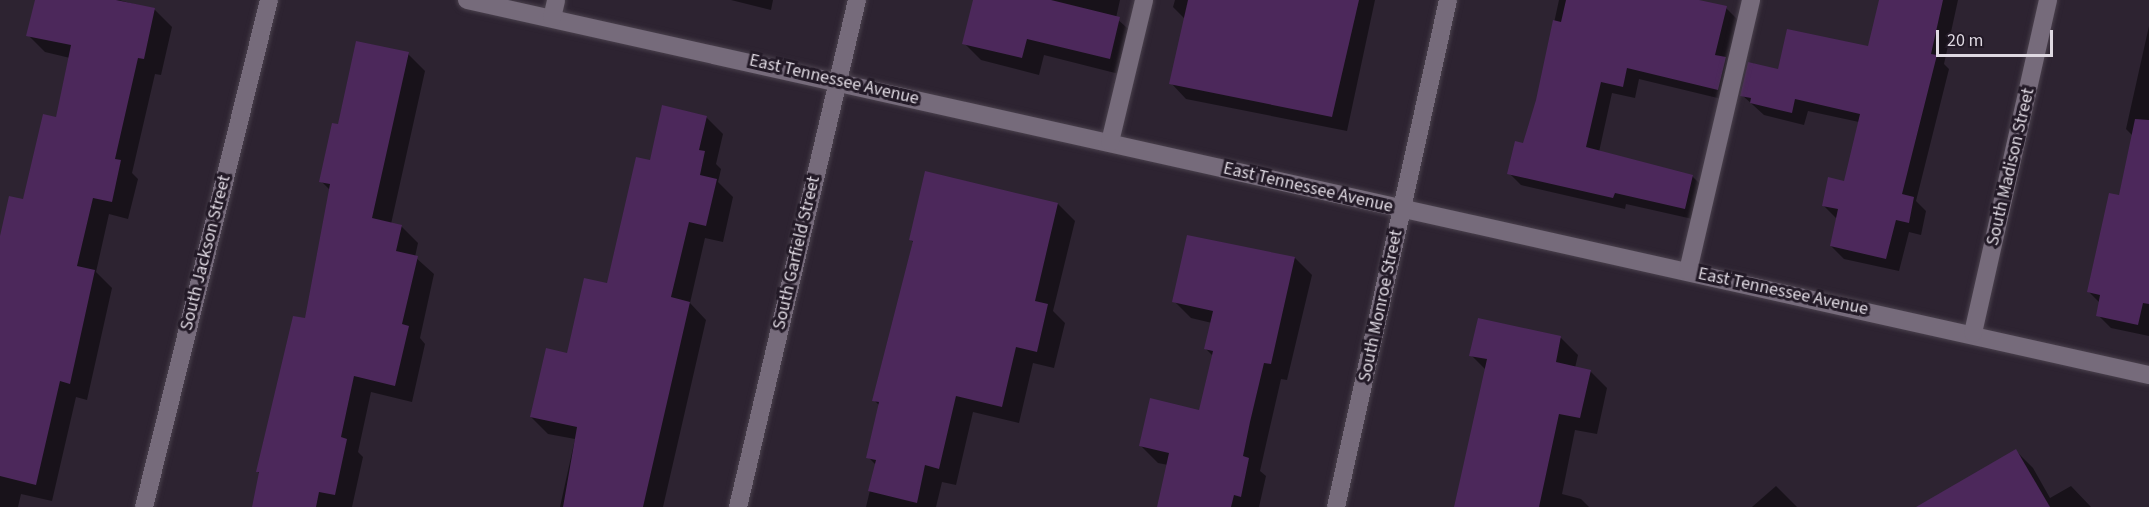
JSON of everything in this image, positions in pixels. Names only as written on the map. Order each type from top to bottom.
[{"type":"street","name":"South Jackson Street","points":[[144,507],[269,0]]},
{"type":"street","name":"East Tennessee Avenue","points":[[468,0],[838,80],[1402,210],[1974,333],[2149,375]]},
{"type":"street","points":[[552,18],[556,0]]},
{"type":"street","name":"South Garfield Street","points":[[738,507],[857,0]]},
{"type":"street","points":[[1110,142],[1144,0]]},
{"type":"street","name":"South Monroe Street","points":[[1336,507],[1448,0]]},
{"type":"street","points":[[1688,271],[1750,0]]},
{"type":"street","name":"South Madison Street","points":[[1974,333],[2048,0]]},
{"type":"building","points":[[35,0],[116,0],[155,8],[144,59],[138,58],[115,159],[121,160],[112,202],[93,198],[77,266],[95,270],[70,384],[60,381],[36,485],[0,476],[0,236],[9,196],[23,199],[43,114],[56,117],[71,45],[26,36]]},
{"type":"building","points":[[973,0],[1051,0],[1120,17],[1110,59],[1027,39],[1022,58],[962,44]]},
{"type":"building","points":[[1188,0],[1359,0],[1332,117],[1169,84]]},
{"type":"building","points":[[1566,0],[1699,0],[1727,6],[1715,55],[1726,57],[1718,90],[1627,68],[1623,87],[1601,82],[1586,147],[1693,175],[1685,209],[1615,193],[1613,198],[1507,174],[1515,141],[1523,143],[1536,100],[1553,20],[1561,22]]},
{"type":"building","points":[[1879,0],[1943,0],[1931,54],[1937,55],[1902,194],[1914,197],[1909,223],[1896,220],[1886,259],[1830,246],[1838,209],[1822,206],[1828,177],[1844,181],[1860,114],[1795,99],[1792,113],[1750,103],[1751,98],[1740,96],[1748,62],[1778,69],[1787,29],[1868,46]]},
{"type":"building","points":[[356,41],[409,52],[372,218],[402,225],[396,251],[418,256],[402,324],[409,326],[395,386],[354,376],[341,437],[347,439],[335,495],[319,492],[316,507],[252,507],[259,472],[256,472],[293,316],[305,318],[330,184],[319,182],[332,123],[338,124]]},
{"type":"building","points":[[662,105],[707,116],[699,150],[705,151],[700,175],[717,179],[706,226],[689,222],[671,297],[690,302],[643,507],[563,507],[577,427],[530,417],[546,348],[567,353],[584,278],[607,283],[636,157],[650,160]]},
{"type":"building","points":[[2135,119],[2149,120],[2149,304],[2143,303],[2138,325],[2096,316],[2100,295],[2087,292],[2109,193],[2119,195]]},
{"type":"building","points":[[925,171],[1058,203],[1035,301],[1048,304],[1037,352],[1016,347],[1002,407],[956,396],[939,469],[925,465],[917,503],[868,491],[876,460],[866,458],[879,402],[872,401],[913,241],[909,240]]},
{"type":"building","points":[[1187,235],[1295,257],[1271,364],[1264,363],[1250,422],[1243,456],[1249,458],[1241,497],[1234,495],[1231,507],[1157,507],[1169,453],[1139,446],[1150,398],[1199,410],[1213,351],[1204,349],[1213,311],[1172,302]]},
{"type":"building","points":[[1478,318],[1561,336],[1556,362],[1591,370],[1580,418],[1559,414],[1539,507],[1454,507],[1487,359],[1469,356]]},
{"type":"building","points":[[2016,449],[2050,507],[1916,507]]}]
